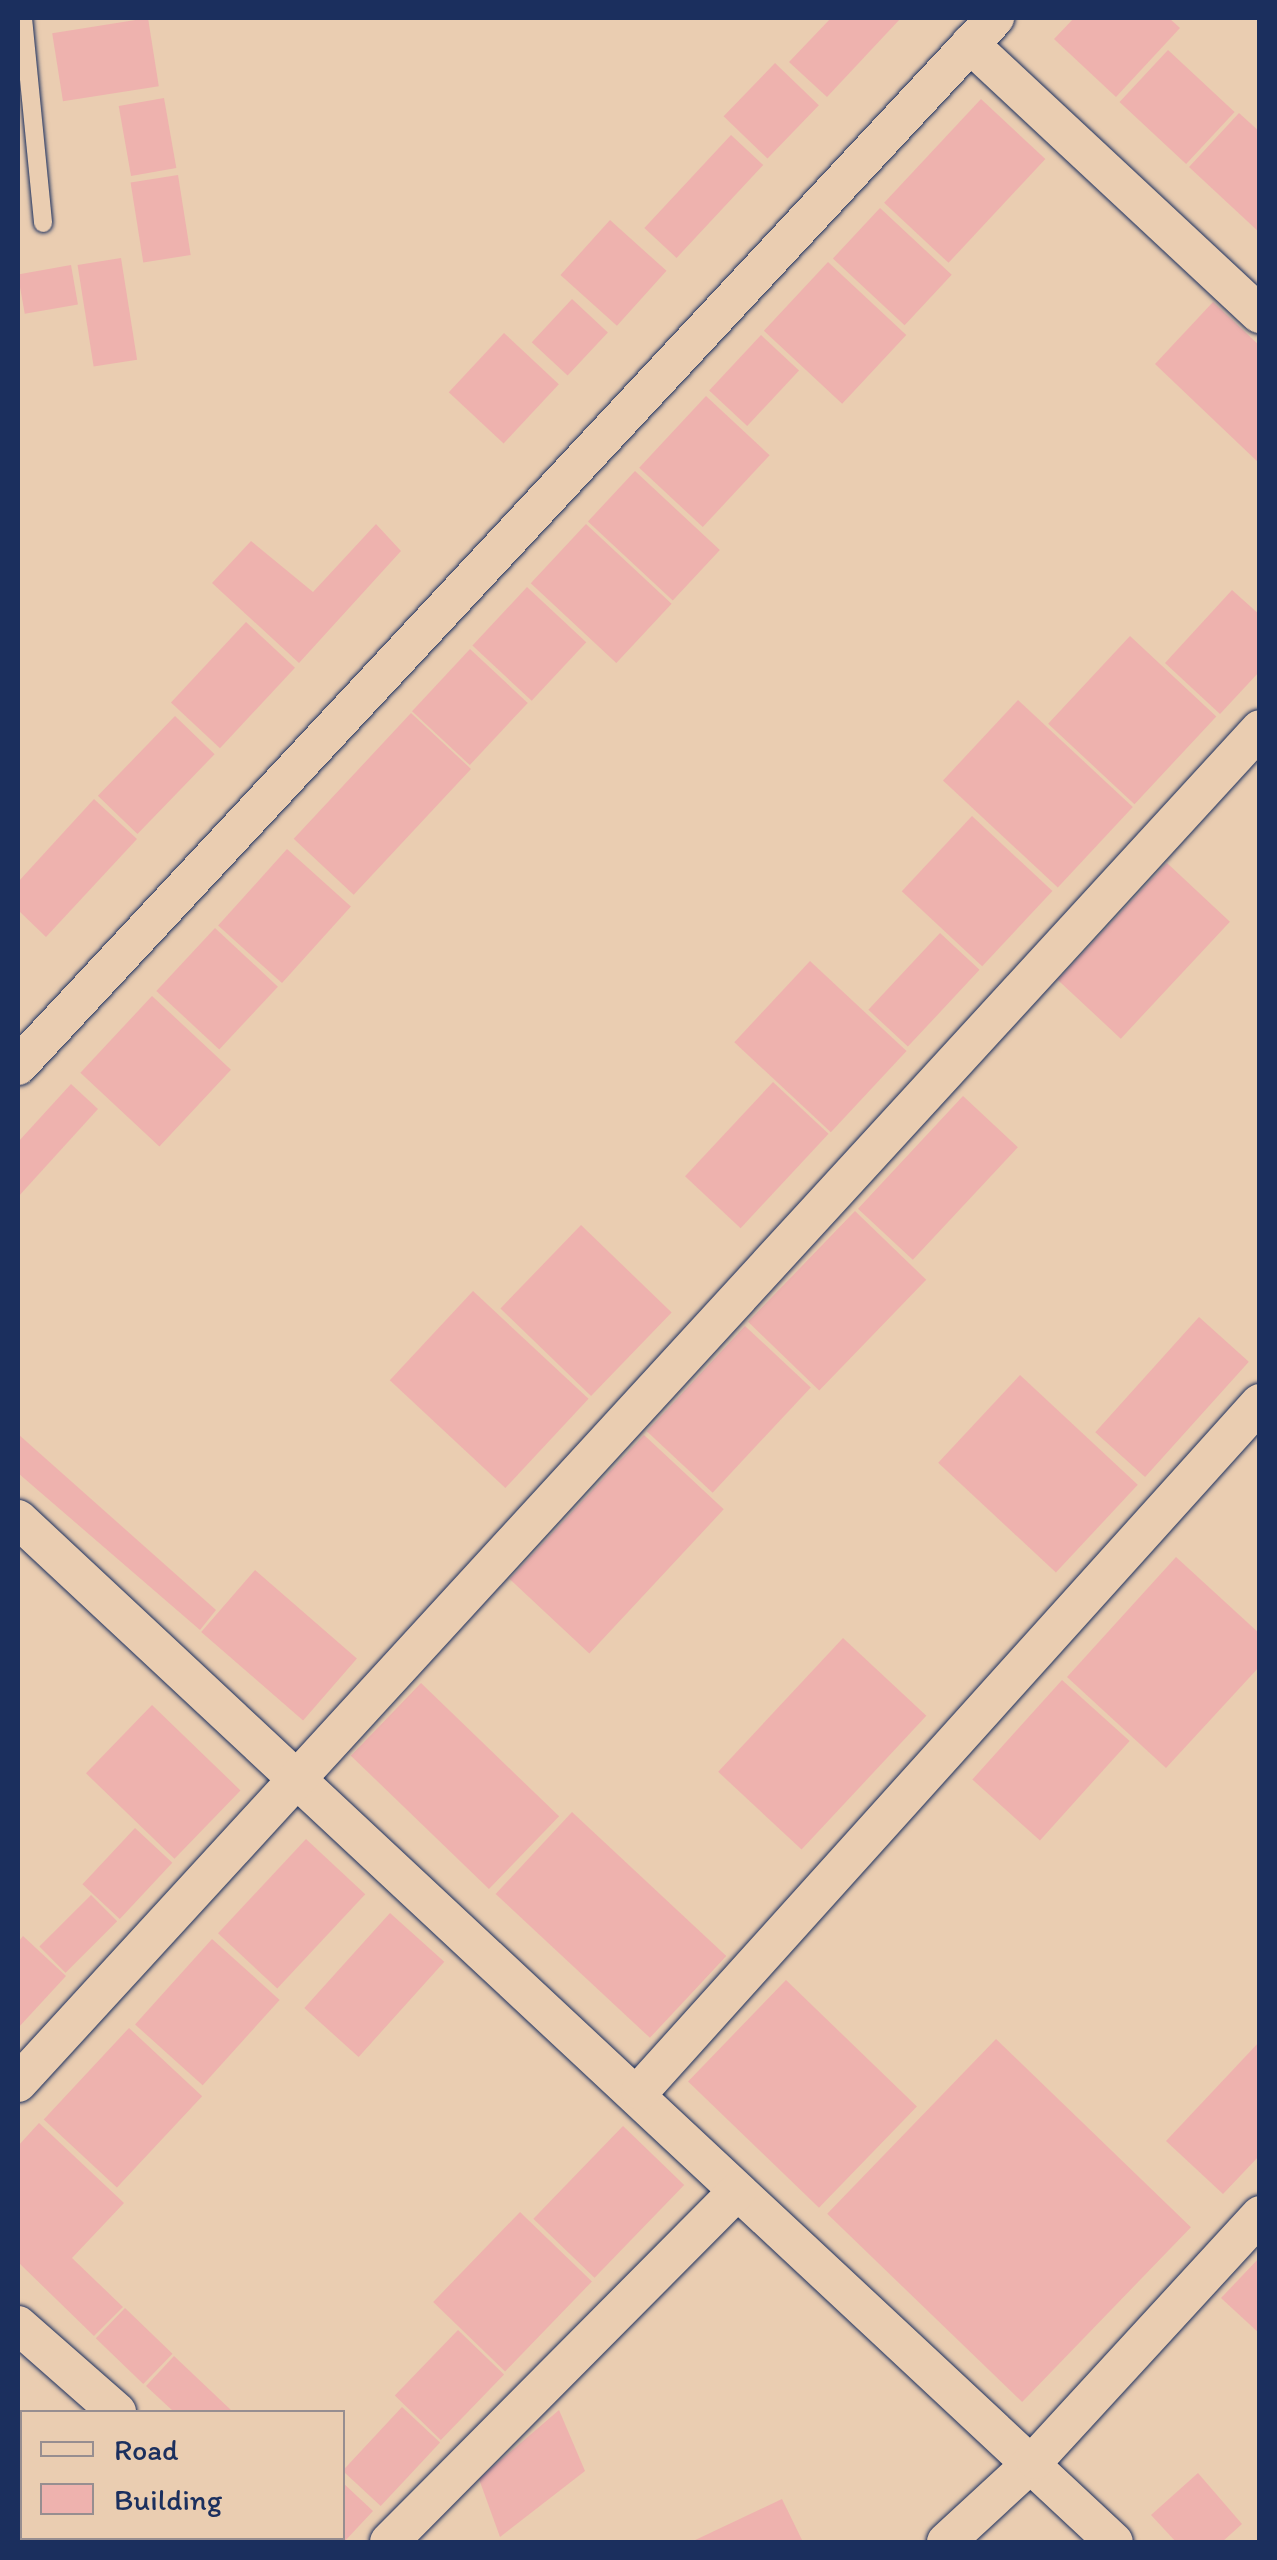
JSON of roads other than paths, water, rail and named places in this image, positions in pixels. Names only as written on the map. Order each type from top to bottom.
[{"type":"street","points":[[18,1066],[983,31],[1260,314]]},
{"type":"street","points":[[18,2083],[1260,730]]},
{"type":"street","points":[[640,2091],[1260,1403]]},
{"type":"street","points":[[18,1518],[297,1780],[640,2091],[738,2191],[1036,2460],[1114,2542]]},
{"type":"street","points":[[389,2542],[738,2191]]},
{"type":"street","points":[[946,2542],[1036,2460],[1260,2215]]},
{"type":"street","points":[[18,2325],[114,2410]]},
{"type":"lane","points":[[23,18],[43,223]]}]
